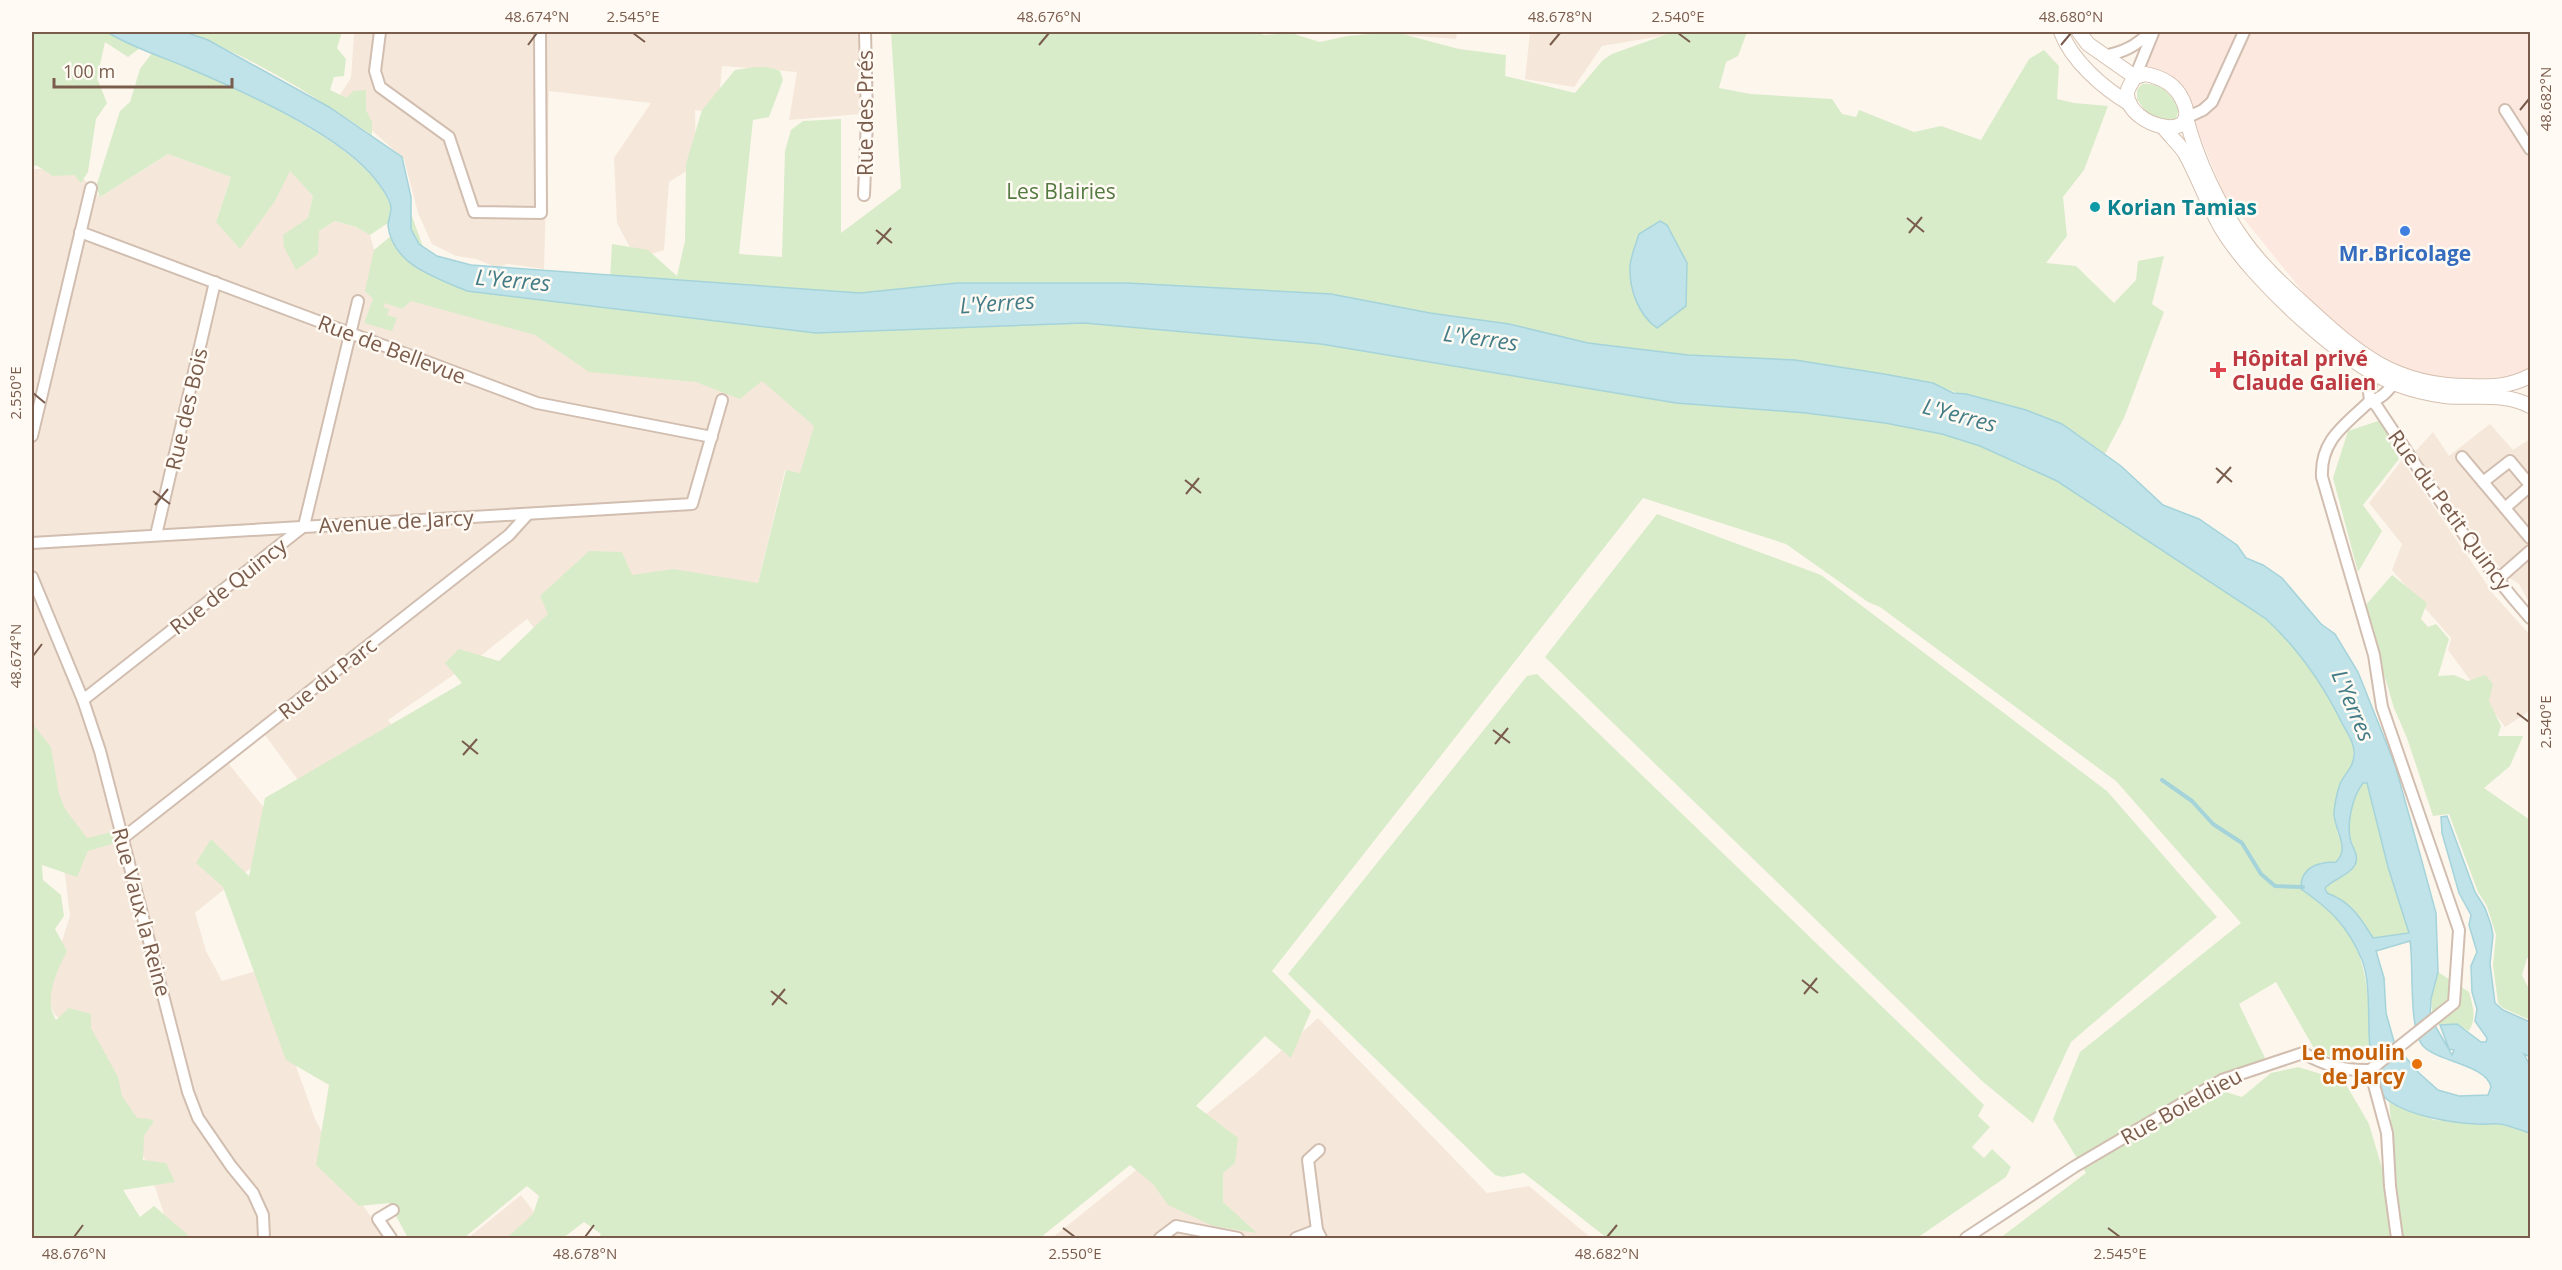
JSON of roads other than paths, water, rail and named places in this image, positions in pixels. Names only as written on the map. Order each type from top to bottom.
[{"type":"main road","points":[[2079,32],[2088,44],[2135,77]]},
{"type":"main road","points":[[2063,37],[2071,52],[2094,75],[2150,122],[2164,128],[2184,152],[2224,232],[2252,269],[2285,303],[2327,339],[2374,374],[2417,391],[2446,396],[2509,398],[2530,404],[2528,394],[2530,379],[2509,386],[2431,385],[2385,368],[2352,347],[2284,287],[2261,263],[2244,240],[2216,195],[2186,118],[2184,101],[2178,92],[2168,82],[2157,76],[2145,74],[2135,77],[2126,92],[2130,104]]},
{"type":"main road","points":[[2164,128],[2179,126],[2186,118]]},
{"type":"street","points":[[380,32],[375,71],[380,87],[449,137],[474,212],[541,213],[540,32]]},
{"type":"street","name":"Rue des Prés","points":[[864,195],[867,119],[865,32]]},
{"type":"street","points":[[2051,32],[2063,37]]},
{"type":"street","points":[[2104,56],[2126,52],[2152,32]]},
{"type":"street","points":[[2135,77],[2152,32]]},
{"type":"street","points":[[2186,118],[2203,110],[2212,102],[2244,32]]},
{"type":"street","points":[[2505,110],[2530,149]]},
{"type":"street","points":[[32,436],[91,188]]},
{"type":"street","name":"Rue de Bellevue","points":[[80,232],[537,404],[712,437]]},
{"type":"street","name":"Rue des Bois","points":[[156,535],[215,282]]},
{"type":"street","name":"Rue de Quincy","points":[[83,700],[304,526],[358,301]]},
{"type":"street","points":[[2370,401],[2369,392],[2374,374]]},
{"type":"street","points":[[2394,383],[2377,400],[2370,401],[2331,439],[2324,451],[2322,477],[2374,656],[2382,707],[2459,930],[2454,1003],[2370,1071],[2388,1133],[2390,1186],[2397,1239]]},
{"type":"street","points":[[712,437],[722,400]]},
{"type":"street","name":"Rue du Petit Quincy","points":[[2370,401],[2376,405],[2457,526],[2497,580],[2530,618]]},
{"type":"street","name":"Avenue de Jarcy","points":[[32,543],[692,504],[712,437]]},
{"type":"street","points":[[2462,457],[2530,538]]},
{"type":"street","points":[[2483,482],[2510,461],[2530,486],[2505,508]]},
{"type":"street","name":"Rue du Parc","points":[[123,838],[509,535],[528,514]]},
{"type":"street","points":[[2497,580],[2530,551]]},
{"type":"street","name":"Rue Vaux la Reine","points":[[32,577],[83,700],[112,792],[188,1092],[198,1118],[253,1193],[263,1215],[264,1239]]},
{"type":"street","name":"Rue Boieldieu","points":[[1966,1239],[2074,1167],[2230,1076],[2303,1053],[2325,1065],[2352,1071],[2370,1071]]},
{"type":"street","points":[[1296,1239],[1319,1234],[1308,1160],[1319,1150]]},
{"type":"street","points":[[391,1239],[378,1219],[393,1210]]},
{"type":"street","points":[[1160,1239],[1176,1226],[1238,1239]]},
{"type":"water","name":"L'Yerres","points":[[107,32],[185,32],[208,40],[329,107],[402,157],[411,197],[411,229],[419,244],[437,256],[471,265],[860,293],[957,283],[1127,283],[1331,294],[1430,313],[1509,324],[1588,343],[1688,355],[1795,360],[1884,374],[1933,383],[1953,393],[1966,394],[2026,410],[2062,424],[2121,466],[2163,505],[2199,519],[2237,545],[2246,558],[2263,565],[2282,578],[2321,624],[2335,634],[2358,672],[2395,765],[2436,913],[2438,972],[2431,999],[2430,1017],[2452,1055],[2454,1050],[2449,1049],[2440,1025],[2457,1024],[2481,1042],[2486,1042],[2487,1038],[2475,1021],[2477,1009],[2472,992],[2471,966],[2477,952],[2469,925],[2471,915],[2459,893],[2442,833],[2441,817],[2447,816],[2475,892],[2485,908],[2491,925],[2493,935],[2490,964],[2495,1003],[2503,1010],[2530,1022],[2530,1057],[2524,1054],[2530,1066],[2530,1133],[2500,1124],[2456,1122],[2419,1115],[2389,1101],[2379,1090],[2370,1056],[2368,994],[2362,960],[2351,937],[2337,919],[2301,889],[2301,882],[2311,867],[2336,862],[2340,857],[2342,846],[2334,815],[2340,784],[2354,759],[2354,751],[2351,739],[2327,695],[2299,655],[2265,618],[2057,481],[1980,446],[1942,434],[1885,423],[1806,413],[1676,403],[1321,344],[1084,323],[816,333],[467,291],[429,275],[417,268],[398,251],[388,226],[391,208],[386,194],[370,173],[353,157],[284,112],[208,76]],"holes":[[[2363,783],[2367,783],[2388,867],[2409,933],[2373,938],[2354,911],[2335,896],[2327,893],[2325,888],[2349,872],[2355,865],[2356,856],[2351,842],[2350,820],[2353,803]],[[2410,941],[2413,1011],[2418,1038],[2430,1051],[2481,1074],[2488,1080],[2491,1087],[2488,1095],[2459,1096],[2438,1090],[2419,1073],[2395,1045],[2386,1013],[2384,978],[2376,951]]]},
{"type":"water","points":[[1660,221],[1667,225],[1687,263],[1686,306],[1657,328],[1650,323],[1636,300],[1631,283],[1630,266],[1639,234]]},
{"type":"waterway","points":[[2162,780],[2192,801],[2213,824],[2242,843],[2261,874],[2275,886],[2303,887]]},
{"type":"place","name":"Korian Tamias","points":[[2095,207]]},
{"type":"place","name":"Mr.Bricolage","points":[[2405,231]]},
{"type":"place","name":"Hôpital privé Claude Galien","points":[[2218,370]]},
{"type":"place","name":"Le moulin de Jarcy","points":[[2417,1064]]},
{"type":"park label","name":"Les Blairies","points":[[1061,191]]}]
